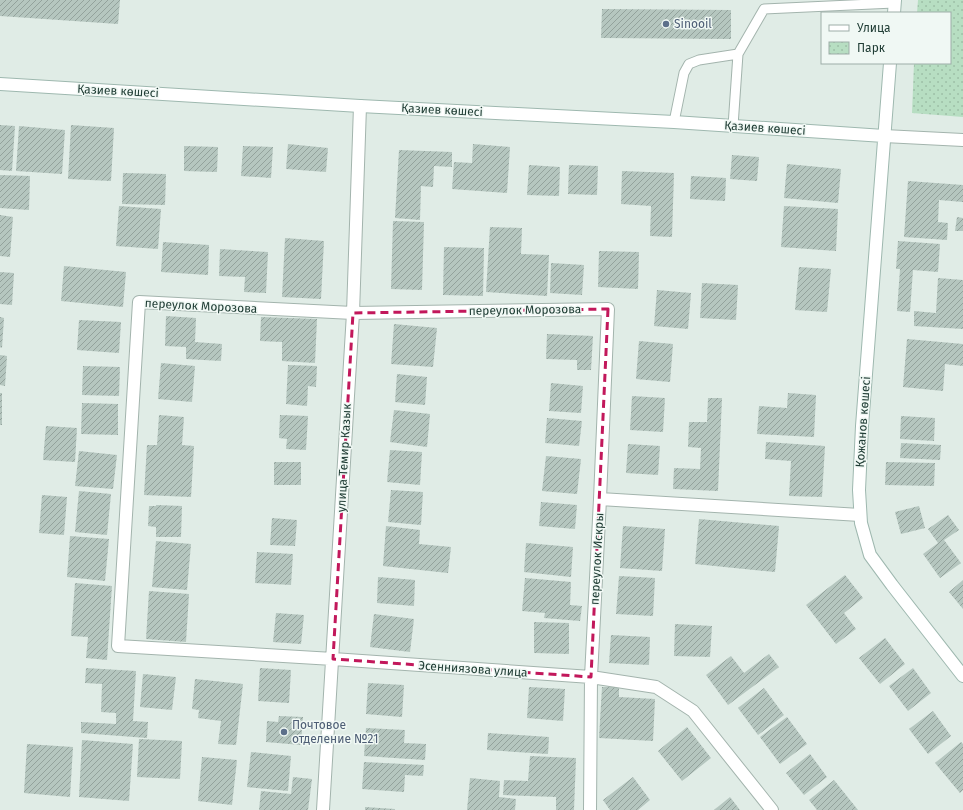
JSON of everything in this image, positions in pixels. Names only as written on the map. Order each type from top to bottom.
[{"type":"street","name":"Қожанов көшесі","points":[[890,64],[862,426],[859,490],[860,515],[870,555],[963,676]]},
{"type":"street","name":"Қазиев көшесі","points":[[0,84],[963,140]]},
{"type":"street","name":"улица Темир Казык","points":[[323,810],[353,313],[360,106]]},
{"type":"street","name":"переулок Морозова","points":[[118,646],[139,302],[353,313],[608,309]]},
{"type":"street","name":"переулок Искры","points":[[590,810],[591,677],[608,309]]},
{"type":"street","points":[[600,499],[860,515]]},
{"type":"street","name":"Эсенниязова улица","points":[[118,646],[591,677],[656,686],[693,710],[772,810]]},
{"type":"lane","points":[[733,126],[738,54],[764,9],[894,5]]},
{"type":"lane","points":[[674,122],[684,73],[689,64],[699,60],[738,54]]},
{"type":"highlighted area","points":[[608,309],[591,677],[333,659],[353,313]]},
{"type":"green space","points":[[918,0],[963,0],[963,117],[912,113],[914,64],[951,64],[951,12],[917,12]]},
{"type":"building","points":[[0,0],[120,0],[118,24],[0,16]]},
{"type":"building","name":"Sinooil","points":[[602,9],[731,10],[731,39],[601,38]]},
{"type":"building","points":[[0,125],[15,126],[12,171],[0,170]]},
{"type":"building","points":[[71,125],[114,128],[111,181],[68,179]]},
{"type":"building","points":[[19,126],[65,130],[62,174],[16,171]]},
{"type":"building","points":[[288,144],[328,148],[326,172],[286,169]]},
{"type":"building","points":[[473,144],[510,147],[507,193],[452,189],[454,162],[472,163]]},
{"type":"building","points":[[184,146],[218,147],[217,172],[184,171]]},
{"type":"building","points":[[243,146],[273,147],[271,178],[241,176]]},
{"type":"building","points":[[399,150],[452,152],[452,167],[434,166],[433,187],[421,186],[420,220],[395,218]]},
{"type":"building","points":[[732,155],[759,157],[757,181],[730,179]]},
{"type":"building","points":[[787,164],[841,169],[838,203],[784,198]]},
{"type":"building","points":[[529,165],[560,167],[559,196],[527,195]]},
{"type":"building","points":[[569,165],[598,166],[597,195],[568,194]]},
{"type":"building","points":[[622,171],[674,173],[672,237],[650,236],[651,206],[621,204]]},
{"type":"building","points":[[123,173],[166,174],[165,205],[122,204]]},
{"type":"building","points":[[0,175],[30,176],[29,210],[0,208]]},
{"type":"building","points":[[691,176],[726,178],[725,201],[690,199]]},
{"type":"building","points":[[908,181],[963,185],[963,202],[939,200],[938,222],[948,223],[947,240],[904,237]]},
{"type":"building","points":[[119,206],[161,209],[158,249],[116,246]]},
{"type":"building","points":[[784,206],[838,209],[836,251],[781,247]]},
{"type":"building","points":[[0,215],[13,217],[10,257],[0,256]]},
{"type":"building","points":[[957,217],[963,218],[963,231],[955,231]]},
{"type":"building","points":[[393,221],[424,222],[422,290],[391,289]]},
{"type":"building","points":[[490,227],[522,228],[521,254],[549,255],[547,296],[486,292]]},
{"type":"building","points":[[285,238],[324,241],[321,299],[282,297]]},
{"type":"building","points":[[898,241],[940,244],[938,272],[913,270],[910,312],[897,311],[900,269],[896,269]]},
{"type":"building","points":[[163,242],[209,245],[208,275],[161,272]]},
{"type":"building","points":[[444,247],[484,248],[483,296],[443,295]]},
{"type":"building","points":[[220,249],[268,252],[266,293],[244,292],[245,277],[219,276]]},
{"type":"building","points":[[599,251],[639,252],[638,289],[598,287]]},
{"type":"building","points":[[551,263],[584,265],[582,295],[550,293]]},
{"type":"building","points":[[64,266],[126,272],[123,307],[61,301]]},
{"type":"building","points":[[799,267],[831,269],[827,312],[795,310]]},
{"type":"building","points":[[0,272],[14,273],[12,305],[0,304]]},
{"type":"building","points":[[938,278],[963,280],[963,329],[914,326],[914,311],[936,313]]},
{"type":"building","points":[[702,283],[738,285],[736,320],[700,318]]},
{"type":"building","points":[[657,290],[691,293],[688,329],[654,326]]},
{"type":"building","points":[[166,316],[196,318],[195,342],[222,344],[221,361],[186,359],[186,347],[165,346]]},
{"type":"building","points":[[0,317],[4,318],[2,348],[0,347]]},
{"type":"building","points":[[261,317],[317,319],[315,363],[282,361],[282,342],[260,341]]},
{"type":"building","points":[[79,320],[121,322],[119,353],[77,350]]},
{"type":"building","points":[[394,324],[437,328],[433,367],[391,364]]},
{"type":"building","points":[[547,334],[593,336],[591,370],[577,370],[577,360],[546,359]]},
{"type":"building","points":[[907,339],[963,344],[963,366],[945,364],[943,391],[903,387]]},
{"type":"building","points":[[639,341],[673,344],[670,382],[636,379]]},
{"type":"building","points":[[0,355],[7,356],[5,386],[0,385]]},
{"type":"building","points":[[161,363],[195,366],[192,402],[158,399]]},
{"type":"building","points":[[288,365],[317,366],[316,387],[308,386],[307,406],[286,404]]},
{"type":"building","points":[[83,366],[120,367],[119,396],[82,395]]},
{"type":"building","points":[[397,374],[427,377],[425,405],[395,402]]},
{"type":"building","points":[[551,383],[583,386],[581,413],[549,411]]},
{"type":"building","points":[[0,393],[2,393],[2,425],[0,425]]},
{"type":"building","points":[[788,393],[816,395],[814,437],[757,434],[759,406],[787,408]]},
{"type":"building","points":[[632,396],[665,398],[663,432],[630,430]]},
{"type":"building","points":[[708,398],[722,398],[718,491],[673,489],[674,468],[700,469],[701,448],[688,447],[689,422],[707,422]]},
{"type":"building","points":[[82,403],[118,404],[118,435],[81,434]]},
{"type":"building","points":[[394,410],[430,414],[427,447],[390,442]]},
{"type":"building","points":[[159,415],[184,417],[182,445],[194,446],[191,497],[144,495],[147,445],[157,445]]},
{"type":"building","points":[[280,415],[308,416],[306,450],[286,449],[287,439],[279,438]]},
{"type":"building","points":[[901,416],[935,418],[934,441],[900,439]]},
{"type":"building","points":[[547,418],[582,421],[579,446],[545,443]]},
{"type":"building","points":[[46,426],[77,428],[75,462],[43,460]]},
{"type":"building","points":[[766,442],[825,446],[822,497],[789,496],[791,461],[765,459]]},
{"type":"building","points":[[901,443],[941,445],[940,460],[900,458]]},
{"type":"building","points":[[628,444],[660,446],[658,475],[626,473]]},
{"type":"building","points":[[390,450],[422,452],[420,485],[387,482]]},
{"type":"building","points":[[79,451],[117,455],[113,489],[75,486]]},
{"type":"building","points":[[546,456],[581,459],[577,494],[542,491]]},
{"type":"building","points":[[274,462],[301,462],[301,485],[274,485]]},
{"type":"building","points":[[886,462],[935,463],[934,486],[885,485]]},
{"type":"building","points":[[391,490],[423,492],[421,525],[388,522]]},
{"type":"building","points":[[79,491],[111,494],[107,535],[75,532]]},
{"type":"building","points":[[42,495],[67,497],[64,535],[39,533]]},
{"type":"building","points":[[541,502],[577,505],[575,529],[539,526]]},
{"type":"building","points":[[149,506],[182,506],[181,537],[156,537],[156,527],[148,526]]},
{"type":"building","points":[[919,506],[925,528],[901,534],[895,512]]},
{"type":"building","points":[[948,515],[959,530],[944,540],[961,563],[940,578],[923,554],[938,543],[928,529]]},
{"type":"building","points":[[272,518],[297,520],[295,546],[270,545]]},
{"type":"building","points":[[699,519],[779,526],[775,572],[695,564]]},
{"type":"building","points":[[386,526],[420,530],[419,544],[451,547],[448,573],[383,566]]},
{"type":"building","points":[[623,526],[665,529],[662,571],[620,568]]},
{"type":"building","points":[[70,536],[109,539],[105,581],[67,577]]},
{"type":"building","points":[[156,541],[191,544],[187,590],[152,587]]},
{"type":"building","points":[[526,543],[573,547],[571,577],[524,572]]},
{"type":"building","points":[[257,552],[293,554],[291,585],[255,583]]},
{"type":"building","points":[[845,575],[863,598],[844,613],[856,629],[836,644],[806,605]]},
{"type":"building","points":[[619,576],[655,578],[653,616],[616,614]]},
{"type":"building","points":[[378,577],[415,580],[414,606],[377,603]]},
{"type":"building","points":[[525,578],[571,582],[570,605],[582,606],[580,621],[544,618],[545,613],[522,611]]},
{"type":"building","points":[[963,580],[963,609],[949,592]]},
{"type":"building","points":[[75,583],[112,586],[107,660],[86,658],[88,637],[71,636]]},
{"type":"building","points":[[149,591],[189,594],[186,642],[146,639]]},
{"type":"building","points":[[276,613],[304,615],[301,644],[273,642]]},
{"type":"building","points":[[374,614],[414,619],[410,652],[370,647]]},
{"type":"building","points":[[534,622],[569,623],[569,654],[534,653]]},
{"type":"building","points":[[675,624],[712,626],[710,657],[674,656]]},
{"type":"building","points":[[611,635],[650,637],[649,665],[609,663]]},
{"type":"building","points":[[885,638],[905,664],[880,684],[859,658]]},
{"type":"building","points":[[769,654],[779,667],[728,705],[706,675],[731,656],[744,673]]},
{"type":"building","points":[[86,668],[136,671],[133,721],[148,722],[147,738],[81,733],[81,722],[116,724],[116,713],[101,712],[102,684],[85,683]]},
{"type":"building","points":[[260,668],[291,670],[289,703],[258,701]]},
{"type":"building","points":[[913,668],[931,693],[908,711],[889,686]]},
{"type":"building","points":[[143,674],[176,677],[172,710],[140,707]]},
{"type":"building","points":[[195,679],[243,684],[236,745],[218,744],[221,721],[198,718],[199,710],[192,709]]},
{"type":"building","points":[[368,683],[404,685],[402,717],[366,714]]},
{"type":"building","points":[[529,687],[565,689],[563,721],[527,718]]},
{"type":"building","points":[[602,687],[619,687],[619,697],[655,699],[653,741],[599,738]]},
{"type":"building","points":[[764,688],[784,715],[758,735],[738,708]]},
{"type":"building","points":[[933,711],[951,736],[928,754],[909,729]]},
{"type":"building","name":"Почтовое отделение №21","points":[[279,716],[303,717],[301,745],[266,742],[267,721],[278,722]]},
{"type":"building","points":[[787,717],[807,744],[780,764],[760,737]]},
{"type":"building","points":[[687,727],[711,758],[682,781],[658,751]]},
{"type":"building","points":[[366,728],[405,730],[404,743],[426,744],[425,760],[364,756]]},
{"type":"building","points":[[488,733],[549,737],[548,754],[487,750]]},
{"type":"building","points":[[139,739],[182,741],[180,779],[137,777]]},
{"type":"building","points":[[82,740],[133,744],[129,801],[79,797]]},
{"type":"building","points":[[961,742],[963,744],[963,790],[960,793],[935,763]]},
{"type":"building","points":[[27,744],[73,747],[70,797],[24,793]]},
{"type":"building","points":[[251,752],[291,756],[288,791],[247,787]]},
{"type":"building","points":[[810,754],[827,777],[804,795],[786,773]]},
{"type":"building","points":[[530,756],[576,758],[574,810],[556,810],[556,797],[503,795],[504,780],[528,781]]},
{"type":"building","points":[[202,757],[237,760],[232,805],[198,801]]},
{"type":"building","points":[[364,762],[424,765],[423,776],[405,775],[404,792],[362,789]]},
{"type":"building","points":[[293,777],[312,779],[308,810],[259,810],[261,791],[291,794]]},
{"type":"building","points":[[633,777],[650,800],[638,810],[610,810],[603,800]]},
{"type":"building","points":[[470,778],[500,781],[499,797],[516,799],[515,810],[467,810]]},
{"type":"building","points":[[834,780],[858,810],[817,810],[809,800]]},
{"type":"building","points":[[730,797],[740,810],[714,810]]},
{"type":"building","points":[[365,807],[395,809],[395,810],[365,810]]},
{"type":"place","name":"Sinooil","points":[[666,24]]},
{"type":"place","name":"Почтовое отделение №21","points":[[284,732]]}]
